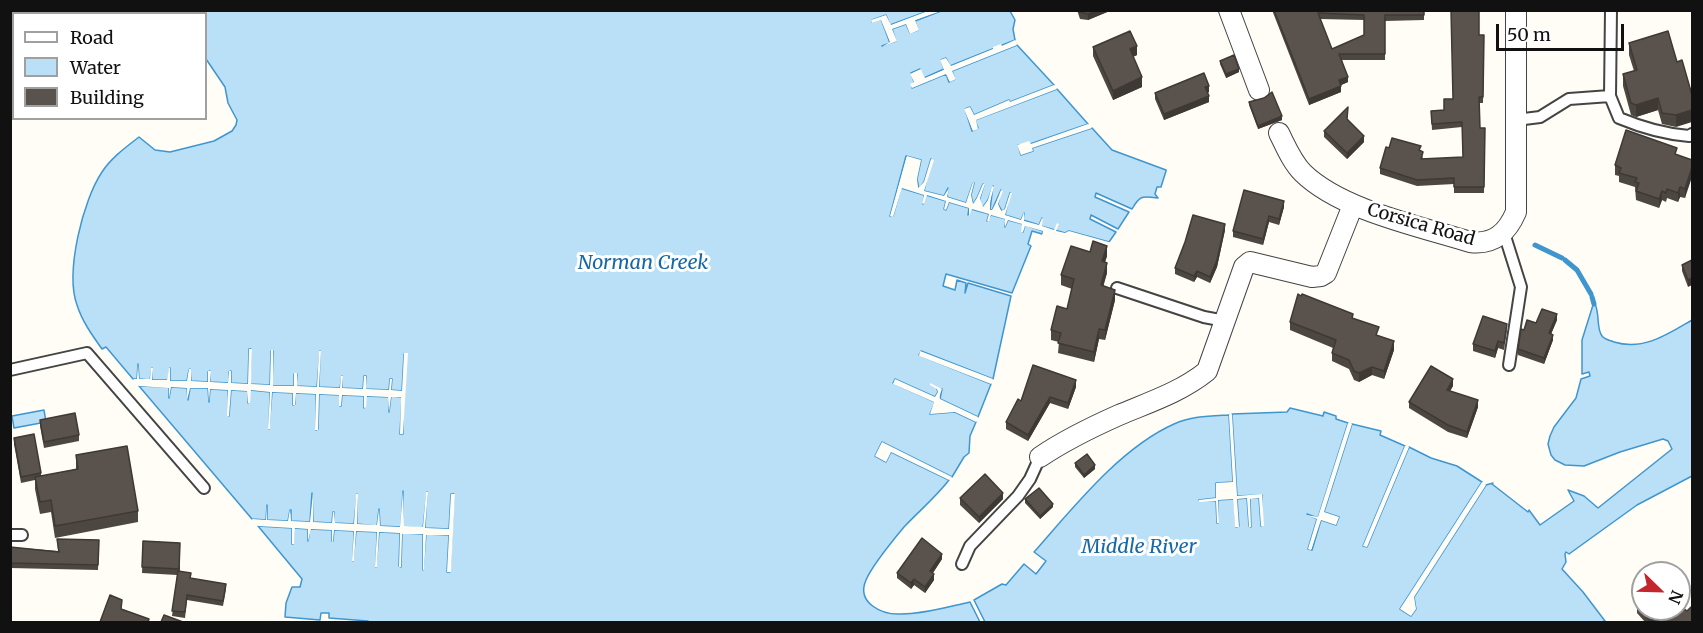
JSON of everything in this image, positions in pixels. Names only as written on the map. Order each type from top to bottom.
[{"type":"street","points":[[1229,10],[1259,90]]},
{"type":"street","points":[[1504,233],[1516,212],[1516,10]]},
{"type":"street","points":[[1280,133],[1290,155],[1301,171],[1327,192],[1353,205]]},
{"type":"street","name":"Corsica Road","points":[[1040,457],[1082,432],[1195,381],[1207,371],[1240,275],[1250,262],[1312,277],[1321,276],[1326,273],[1353,205],[1470,242],[1482,243],[1504,233]]},
{"type":"lane","points":[[1611,10],[1610,96],[1619,118],[1645,129],[1666,134],[1689,136],[1692,134]]},
{"type":"lane","points":[[1516,120],[1540,117],[1569,99],[1610,96]]},
{"type":"lane","points":[[1504,233],[1521,287],[1509,365]]},
{"type":"lane","points":[[1117,288],[1204,317],[1225,321]]},
{"type":"lane","points":[[10,369],[87,354],[204,489]]},
{"type":"lane","points":[[962,564],[970,546],[1018,496],[1030,479],[1040,457]]},
{"type":"lane","points":[[10,535],[22,535]]},
{"type":"water","name":"Norman Creek","points":[[131,11],[928,11],[890,25],[886,15],[872,20],[872,22],[881,19],[890,43],[882,46],[896,41],[892,29],[906,24],[910,33],[918,30],[915,21],[941,11],[1010,11],[1015,20],[1013,29],[1015,40],[950,66],[946,58],[941,60],[944,69],[924,78],[920,69],[911,73],[914,82],[912,88],[946,74],[949,82],[955,79],[952,71],[1017,45],[1054,85],[974,115],[970,107],[965,109],[972,131],[978,128],[975,120],[1057,89],[1088,124],[1030,144],[1018,145],[1021,155],[1033,151],[1032,148],[1092,128],[1112,150],[1166,171],[1161,187],[1157,187],[1155,194],[1158,198],[1142,198],[1132,209],[1096,193],[1095,197],[1129,212],[1118,229],[1091,215],[1090,219],[1116,232],[1109,242],[1041,226],[1042,218],[1039,225],[1023,220],[1024,213],[1021,220],[1005,215],[1010,193],[1005,209],[1002,211],[998,204],[1001,190],[990,210],[993,186],[983,207],[980,198],[983,184],[973,204],[971,195],[974,183],[966,203],[947,197],[948,188],[944,196],[924,191],[931,159],[924,182],[919,189],[917,179],[921,160],[906,156],[890,216],[893,216],[901,188],[924,195],[923,204],[926,195],[946,201],[944,209],[946,210],[949,202],[969,208],[968,215],[971,209],[989,214],[987,221],[991,215],[1006,219],[1005,227],[1008,220],[1023,224],[1023,232],[1025,225],[1043,231],[1042,234],[1032,231],[1028,244],[1031,246],[1012,293],[946,274],[943,286],[955,290],[957,280],[966,283],[965,293],[968,283],[1011,296],[993,379],[921,351],[919,355],[991,384],[978,417],[940,399],[942,389],[937,389],[935,397],[895,379],[893,383],[935,402],[930,414],[955,412],[976,422],[970,436],[969,453],[952,477],[882,442],[875,456],[886,462],[891,452],[949,480],[904,527],[883,553],[866,580],[864,588],[868,601],[879,610],[894,614],[927,612],[970,602],[980,622],[368,622],[329,618],[329,613],[321,613],[320,620],[285,617],[286,603],[292,587],[300,587],[302,579],[258,526],[292,528],[292,544],[294,528],[308,529],[308,541],[310,529],[332,530],[332,541],[334,530],[354,531],[353,561],[356,531],[377,532],[376,567],[379,532],[400,533],[399,566],[401,567],[402,533],[423,534],[423,570],[426,534],[449,535],[447,572],[450,572],[454,494],[451,494],[449,529],[425,528],[427,492],[423,528],[403,527],[403,491],[401,527],[380,526],[379,509],[377,526],[357,524],[357,494],[354,524],[334,523],[334,512],[332,523],[313,522],[312,493],[310,522],[291,521],[291,510],[288,521],[267,520],[267,505],[266,520],[252,519],[139,386],[169,387],[169,398],[171,387],[187,388],[188,400],[190,388],[208,388],[209,402],[210,389],[228,390],[229,416],[231,390],[248,391],[248,403],[250,390],[270,392],[269,429],[272,392],[293,393],[293,405],[295,404],[295,393],[316,394],[316,430],[318,429],[319,394],[340,395],[340,406],[342,395],[364,396],[364,408],[366,396],[389,397],[389,412],[391,396],[402,397],[400,434],[403,434],[404,354],[402,391],[391,390],[392,379],[390,379],[389,390],[365,389],[366,376],[364,376],[363,389],[342,388],[342,376],[340,388],[319,387],[320,351],[317,387],[296,386],[297,374],[294,374],[294,386],[272,386],[273,351],[271,351],[270,385],[250,384],[251,349],[249,349],[248,384],[231,383],[231,371],[229,372],[229,383],[210,382],[210,371],[208,382],[191,381],[190,369],[187,381],[170,381],[170,368],[168,380],[152,380],[152,368],[150,380],[139,379],[138,364],[137,379],[133,379],[106,347],[102,349],[91,333],[77,305],[73,274],[78,237],[88,200],[102,172],[114,157],[139,137],[155,150],[170,152],[214,141],[232,131],[237,120],[228,103],[225,87],[207,60],[207,12]]},
{"type":"water","name":"Middle River","points":[[1595,304],[1602,336],[1608,340],[1625,344],[1655,340],[1692,320],[1692,476],[1637,505],[1569,554],[1566,552],[1565,554],[1566,562],[1562,569],[1605,621],[985,622],[974,600],[1002,584],[1006,585],[1024,564],[1036,574],[1046,561],[1034,552],[1098,480],[1135,448],[1154,435],[1187,419],[1229,415],[1233,482],[1216,483],[1216,498],[1199,500],[1216,501],[1218,523],[1218,500],[1234,499],[1236,527],[1239,526],[1237,499],[1247,498],[1249,526],[1251,527],[1250,498],[1259,498],[1261,526],[1262,495],[1237,496],[1232,414],[1287,412],[1290,408],[1323,416],[1324,412],[1348,423],[1318,518],[1307,514],[1317,519],[1308,549],[1312,550],[1321,520],[1336,525],[1339,517],[1324,512],[1352,424],[1381,431],[1380,435],[1405,446],[1363,546],[1367,547],[1409,447],[1431,458],[1457,466],[1482,482],[1400,609],[1411,616],[1416,609],[1414,597],[1486,485],[1493,483],[1528,512],[1529,510],[1540,525],[1574,501],[1568,490],[1584,496],[1598,508],[1672,449],[1668,441],[1663,439],[1584,466],[1565,465],[1551,455],[1548,444],[1554,427],[1576,398],[1581,379],[1590,376],[1589,372],[1582,374],[1582,340]]},
{"type":"water","points":[[44,410],[46,422],[14,428],[12,416]]},
{"type":"pier","points":[[928,11],[941,11],[915,20],[919,30],[910,34],[906,24],[892,29],[897,41],[882,47],[890,42],[881,20],[872,23],[871,20],[886,15],[891,25]]},
{"type":"pier","points":[[1015,40],[1017,45],[952,71],[956,79],[950,82],[946,74],[912,88],[910,84],[914,82],[910,74],[921,69],[925,78],[944,70],[940,60],[946,58],[951,66]]},
{"type":"pier","points":[[1054,85],[1057,89],[976,120],[978,129],[973,131],[964,109],[970,107],[974,115]]},
{"type":"pier","points":[[1088,124],[1092,128],[1032,148],[1033,151],[1021,155],[1017,145],[1029,141],[1031,144]]},
{"type":"pier","points":[[907,156],[921,160],[917,179],[918,188],[924,182],[931,159],[934,160],[924,191],[944,196],[949,188],[947,197],[966,203],[973,182],[971,195],[973,204],[985,184],[980,198],[983,207],[988,200],[992,186],[994,187],[990,210],[996,203],[1001,190],[1003,191],[998,204],[1001,211],[1005,209],[1010,193],[1012,193],[1005,215],[1021,220],[1024,212],[1024,221],[1039,225],[1042,218],[1042,226],[1054,230],[1057,223],[1059,224],[1056,231],[1065,233],[1069,231],[1112,243],[1109,245],[1046,230],[1045,236],[1042,237],[1043,231],[1025,226],[1021,232],[1022,224],[1008,220],[1005,227],[1005,219],[991,215],[987,221],[989,214],[972,209],[969,216],[969,208],[949,202],[946,210],[944,209],[946,201],[927,195],[924,204],[922,203],[924,195],[902,188],[893,217],[890,216]]},
{"type":"pier","points":[[249,349],[252,349],[251,384],[270,385],[271,350],[273,350],[273,386],[294,386],[294,373],[297,373],[297,386],[317,387],[319,351],[321,351],[319,387],[340,388],[341,376],[343,376],[342,388],[363,389],[364,376],[366,376],[366,389],[389,390],[390,379],[392,379],[391,390],[402,391],[404,353],[408,353],[403,434],[400,434],[401,397],[391,397],[389,412],[388,397],[367,396],[364,408],[364,396],[342,395],[341,406],[339,406],[339,395],[319,394],[318,430],[315,430],[316,394],[296,393],[295,405],[293,405],[293,393],[272,392],[270,429],[268,429],[270,392],[251,390],[250,403],[248,403],[247,391],[231,390],[229,416],[227,416],[228,390],[210,389],[209,402],[208,388],[190,388],[187,400],[187,388],[171,387],[169,398],[169,388],[137,384],[250,387],[136,382],[133,379],[137,379],[138,364],[139,379],[150,379],[151,368],[153,368],[152,380],[167,380],[170,368],[170,381],[187,381],[189,369],[191,369],[191,381],[208,382],[208,371],[211,371],[210,382],[228,383],[229,371],[231,371],[231,383],[248,384]]},
{"type":"pier","points":[[920,351],[993,379],[991,384],[919,356]]},
{"type":"pier","points":[[895,379],[935,397],[937,389],[930,383],[942,389],[940,399],[978,417],[976,422],[955,412],[930,414],[934,402],[893,384]]},
{"type":"pier","points":[[1232,414],[1237,496],[1262,494],[1264,526],[1261,526],[1259,498],[1250,499],[1251,527],[1249,527],[1247,498],[1237,499],[1239,527],[1235,527],[1233,499],[1218,500],[1219,523],[1217,523],[1216,501],[1199,502],[1199,500],[1216,498],[1216,483],[1233,482],[1229,415]]},
{"type":"pier","points":[[1348,423],[1352,424],[1324,512],[1339,517],[1336,525],[1321,520],[1311,550],[1308,549],[1317,519],[1306,515],[1318,517]]},
{"type":"pier","points":[[882,442],[952,477],[949,480],[891,452],[886,462],[875,456]]},
{"type":"pier","points":[[1405,446],[1409,447],[1367,547],[1363,546]]},
{"type":"pier","points":[[1482,482],[1486,485],[1414,597],[1416,609],[1411,616],[1400,609]]},
{"type":"pier","points":[[403,491],[404,526],[423,527],[426,492],[428,492],[425,528],[449,529],[451,494],[455,494],[451,572],[447,572],[449,535],[426,535],[423,570],[423,534],[402,534],[401,567],[399,567],[400,533],[379,532],[377,567],[375,567],[377,532],[356,531],[354,561],[352,561],[354,531],[334,530],[332,542],[332,530],[311,529],[308,541],[308,529],[295,528],[294,544],[292,544],[292,528],[258,526],[256,524],[258,523],[254,523],[252,519],[266,520],[266,505],[267,520],[288,521],[290,509],[291,521],[310,522],[313,493],[313,522],[332,523],[334,512],[335,523],[354,524],[356,494],[358,494],[357,524],[377,525],[379,509],[380,526],[400,527]],"holes":[[[281,524],[450,532],[425,532]]]},
{"type":"building","points":[[1080,10],[1097,10],[1088,14]]},
{"type":"building","points":[[1274,10],[1424,10],[1424,15],[1385,15],[1385,54],[1339,54],[1348,77],[1339,80],[1341,86],[1309,99]],"holes":[[[1318,13],[1364,15],[1364,35],[1332,49]]]},
{"type":"building","points":[[1451,10],[1479,10],[1479,35],[1484,35],[1483,97],[1479,97],[1480,128],[1485,128],[1484,187],[1454,187],[1454,178],[1417,180],[1380,168],[1386,147],[1389,148],[1392,138],[1421,146],[1419,150],[1423,152],[1421,159],[1463,157],[1462,122],[1432,124],[1431,111],[1444,110],[1444,99],[1453,99]]},
{"type":"building","points":[[1130,31],[1137,46],[1130,49],[1142,77],[1113,91],[1093,47]]},
{"type":"building","points":[[1668,31],[1677,62],[1682,60],[1692,95],[1692,110],[1676,115],[1662,113],[1658,98],[1636,105],[1631,103],[1623,74],[1637,70],[1629,43]]},
{"type":"building","points":[[1234,55],[1239,69],[1226,74],[1220,61]]},
{"type":"building","points":[[1204,73],[1209,86],[1205,87],[1209,96],[1164,114],[1155,93]]},
{"type":"building","points":[[1272,92],[1282,116],[1258,126],[1249,102],[1264,98]]},
{"type":"building","points":[[1348,107],[1347,119],[1364,136],[1347,153],[1324,131]]},
{"type":"building","points":[[1626,130],[1677,148],[1675,154],[1692,160],[1685,189],[1680,187],[1678,193],[1667,189],[1666,193],[1662,191],[1659,199],[1636,191],[1639,183],[1635,182],[1637,178],[1619,173],[1621,168],[1615,165]]},
{"type":"building","points":[[1244,190],[1284,201],[1279,219],[1269,216],[1263,239],[1233,231]]},
{"type":"building","points":[[1193,215],[1225,224],[1217,260],[1210,277],[1197,271],[1194,276],[1175,268]]},
{"type":"building","points":[[1093,241],[1107,246],[1102,261],[1107,263],[1101,285],[1115,290],[1105,330],[1099,329],[1094,352],[1058,343],[1061,333],[1051,330],[1057,306],[1067,309],[1074,279],[1061,275],[1071,246],[1090,252]]},
{"type":"building","points":[[1692,260],[1692,278],[1688,280],[1682,265]]},
{"type":"building","points":[[1298,294],[1353,314],[1352,318],[1379,327],[1376,335],[1394,341],[1384,371],[1372,367],[1359,373],[1354,371],[1349,360],[1332,353],[1336,340],[1290,322]]},
{"type":"building","points":[[1542,309],[1557,314],[1549,333],[1553,335],[1544,358],[1518,349],[1521,329],[1524,330],[1527,320],[1536,323]]},
{"type":"building","points":[[1483,316],[1507,324],[1504,343],[1498,341],[1495,351],[1473,344]]},
{"type":"building","points":[[1033,365],[1076,380],[1068,403],[1050,397],[1028,435],[1006,422],[1018,399],[1021,401]]},
{"type":"building","points":[[1431,366],[1453,379],[1447,390],[1478,400],[1467,432],[1448,425],[1409,402]]},
{"type":"building","points":[[75,413],[79,435],[44,442],[40,420]]},
{"type":"building","points":[[34,434],[41,473],[21,477],[14,438]]},
{"type":"building","points":[[127,446],[138,511],[55,526],[51,500],[40,502],[35,477],[78,469],[76,455]]},
{"type":"building","points":[[1087,454],[1095,465],[1084,475],[1075,463]]},
{"type":"building","points":[[985,474],[1003,493],[979,517],[960,498]]},
{"type":"building","points":[[1039,488],[1053,504],[1040,516],[1025,499]]},
{"type":"building","points":[[922,538],[942,554],[930,571],[934,574],[925,587],[914,579],[911,583],[897,573]]},
{"type":"building","points":[[57,539],[99,540],[98,565],[10,563],[10,547],[59,552]]},
{"type":"building","points":[[143,541],[180,543],[179,569],[142,567]]},
{"type":"building","points":[[178,571],[191,573],[190,578],[226,584],[223,601],[187,595],[185,612],[172,611]]},
{"type":"building","points":[[110,595],[122,600],[121,609],[149,619],[148,622],[100,622]]},
{"type":"building","points":[[1691,607],[1692,609],[1692,622],[1660,622],[1691,621]]},
{"type":"building","points":[[164,615],[183,622],[161,622]]},
{"type":"waterway","points":[[1535,245],[1562,258]]},
{"type":"waterway","points":[[1565,260],[1577,270],[1591,294]]},
{"type":"waterway","points":[[1592,297],[1594,304]]}]
